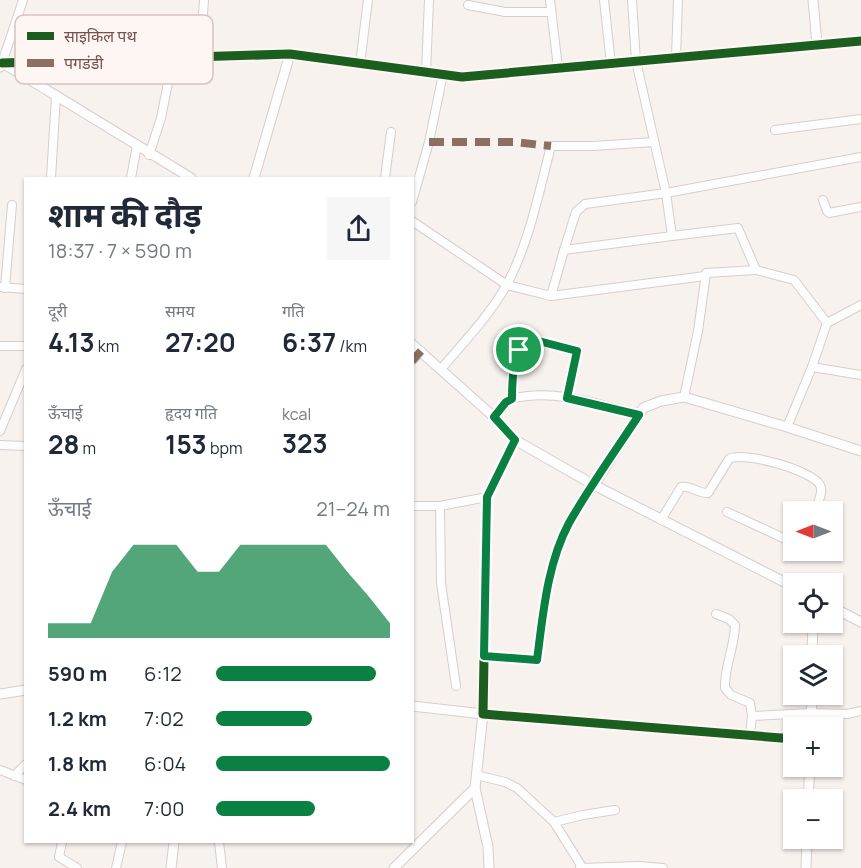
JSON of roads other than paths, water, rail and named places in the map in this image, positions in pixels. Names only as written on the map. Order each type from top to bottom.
[{"type":"street","points":[[18,15],[23,0]]},
{"type":"street","points":[[203,15],[204,0]]},
{"type":"street","points":[[360,64],[368,0]]},
{"type":"street","points":[[426,72],[429,0]]},
{"type":"street","points":[[550,0],[558,68]]},
{"type":"street","points":[[604,0],[611,64]]},
{"type":"street","points":[[632,0],[636,61],[666,193],[672,236]]},
{"type":"street","points":[[676,57],[678,0]]},
{"type":"street","points":[[813,0],[817,45]]},
{"type":"street","points":[[468,5],[504,12],[551,12]]},
{"type":"street","points":[[15,23],[1,64],[15,72]]},
{"type":"street","points":[[213,57],[290,54],[462,77],[861,41]]},
{"type":"street","points":[[255,177],[290,54]]},
{"type":"street","points":[[414,195],[429,142],[443,74]]},
{"type":"street","points":[[35,84],[189,177]]},
{"type":"street","points":[[149,154],[161,118],[168,84]]},
{"type":"street","points":[[51,177],[56,96]]},
{"type":"street","points":[[776,130],[861,119]]},
{"type":"street","points":[[385,177],[391,132]]},
{"type":"street","points":[[441,369],[490,311],[507,285],[529,230],[551,146],[654,142]]},
{"type":"street","points":[[131,177],[137,146]]},
{"type":"street","points":[[551,296],[576,212],[585,204],[666,193],[861,157]]},
{"type":"street","points":[[823,200],[830,213],[861,207]]},
{"type":"street","points":[[12,206],[2,287],[24,289]]},
{"type":"street","points":[[414,222],[507,285],[551,296],[705,276]]},
{"type":"street","points":[[564,250],[738,228],[756,270]]},
{"type":"street","points":[[684,397],[698,331],[705,276],[708,272],[756,270],[794,280],[827,323]]},
{"type":"street","points":[[787,427],[827,323],[861,305]]},
{"type":"street","points":[[512,399],[515,364],[522,342],[527,338],[577,351],[567,398]]},
{"type":"street","points":[[0,346],[24,346]]},
{"type":"street","points":[[414,346],[494,417],[515,440],[594,485],[783,581]]},
{"type":"street","points":[[414,359],[421,351]]},
{"type":"street","points":[[812,367],[861,375]]},
{"type":"street","points":[[0,431],[24,374]]},
{"type":"street","points":[[494,417],[506,402],[512,399],[547,394],[639,415]]},
{"type":"street","points":[[484,656],[537,660],[546,594],[555,559],[569,524],[643,408],[654,403],[684,397],[861,451]]},
{"type":"street","points":[[489,868],[488,847],[475,788],[483,714],[487,497],[515,440]]},
{"type":"street","points":[[0,445],[24,446]]},
{"type":"street","points":[[662,520],[681,487],[688,487],[704,494],[708,493],[729,459],[739,456],[784,465],[817,481],[821,492],[818,501]]},
{"type":"street","points":[[414,506],[440,506],[487,497]]},
{"type":"street","points":[[440,506],[441,583],[456,686]]},
{"type":"street","points":[[728,512],[783,538]]},
{"type":"street","points":[[843,613],[861,622]]},
{"type":"street","points":[[716,614],[735,625],[725,688],[731,694],[750,703],[752,716],[750,734]]},
{"type":"street","points":[[0,694],[24,690]]},
{"type":"street","points":[[811,705],[811,717]]},
{"type":"street","points":[[414,706],[483,714],[783,738]]},
{"type":"street","points":[[752,716],[847,714],[861,711]]},
{"type":"street","points":[[14,776],[24,766]]},
{"type":"street","points":[[0,770],[24,779]]},
{"type":"street","points":[[477,775],[505,782],[517,788],[554,822],[581,867],[663,868]]},
{"type":"street","points":[[394,868],[475,788]]},
{"type":"street","points":[[554,822],[615,810]]},
{"type":"street","points":[[62,843],[59,856],[77,868]]},
{"type":"street","points":[[116,868],[122,843]]},
{"type":"street","points":[[171,868],[174,843]]},
{"type":"street","points":[[219,843],[222,868]]},
{"type":"street","points":[[806,868],[807,849]]}]
